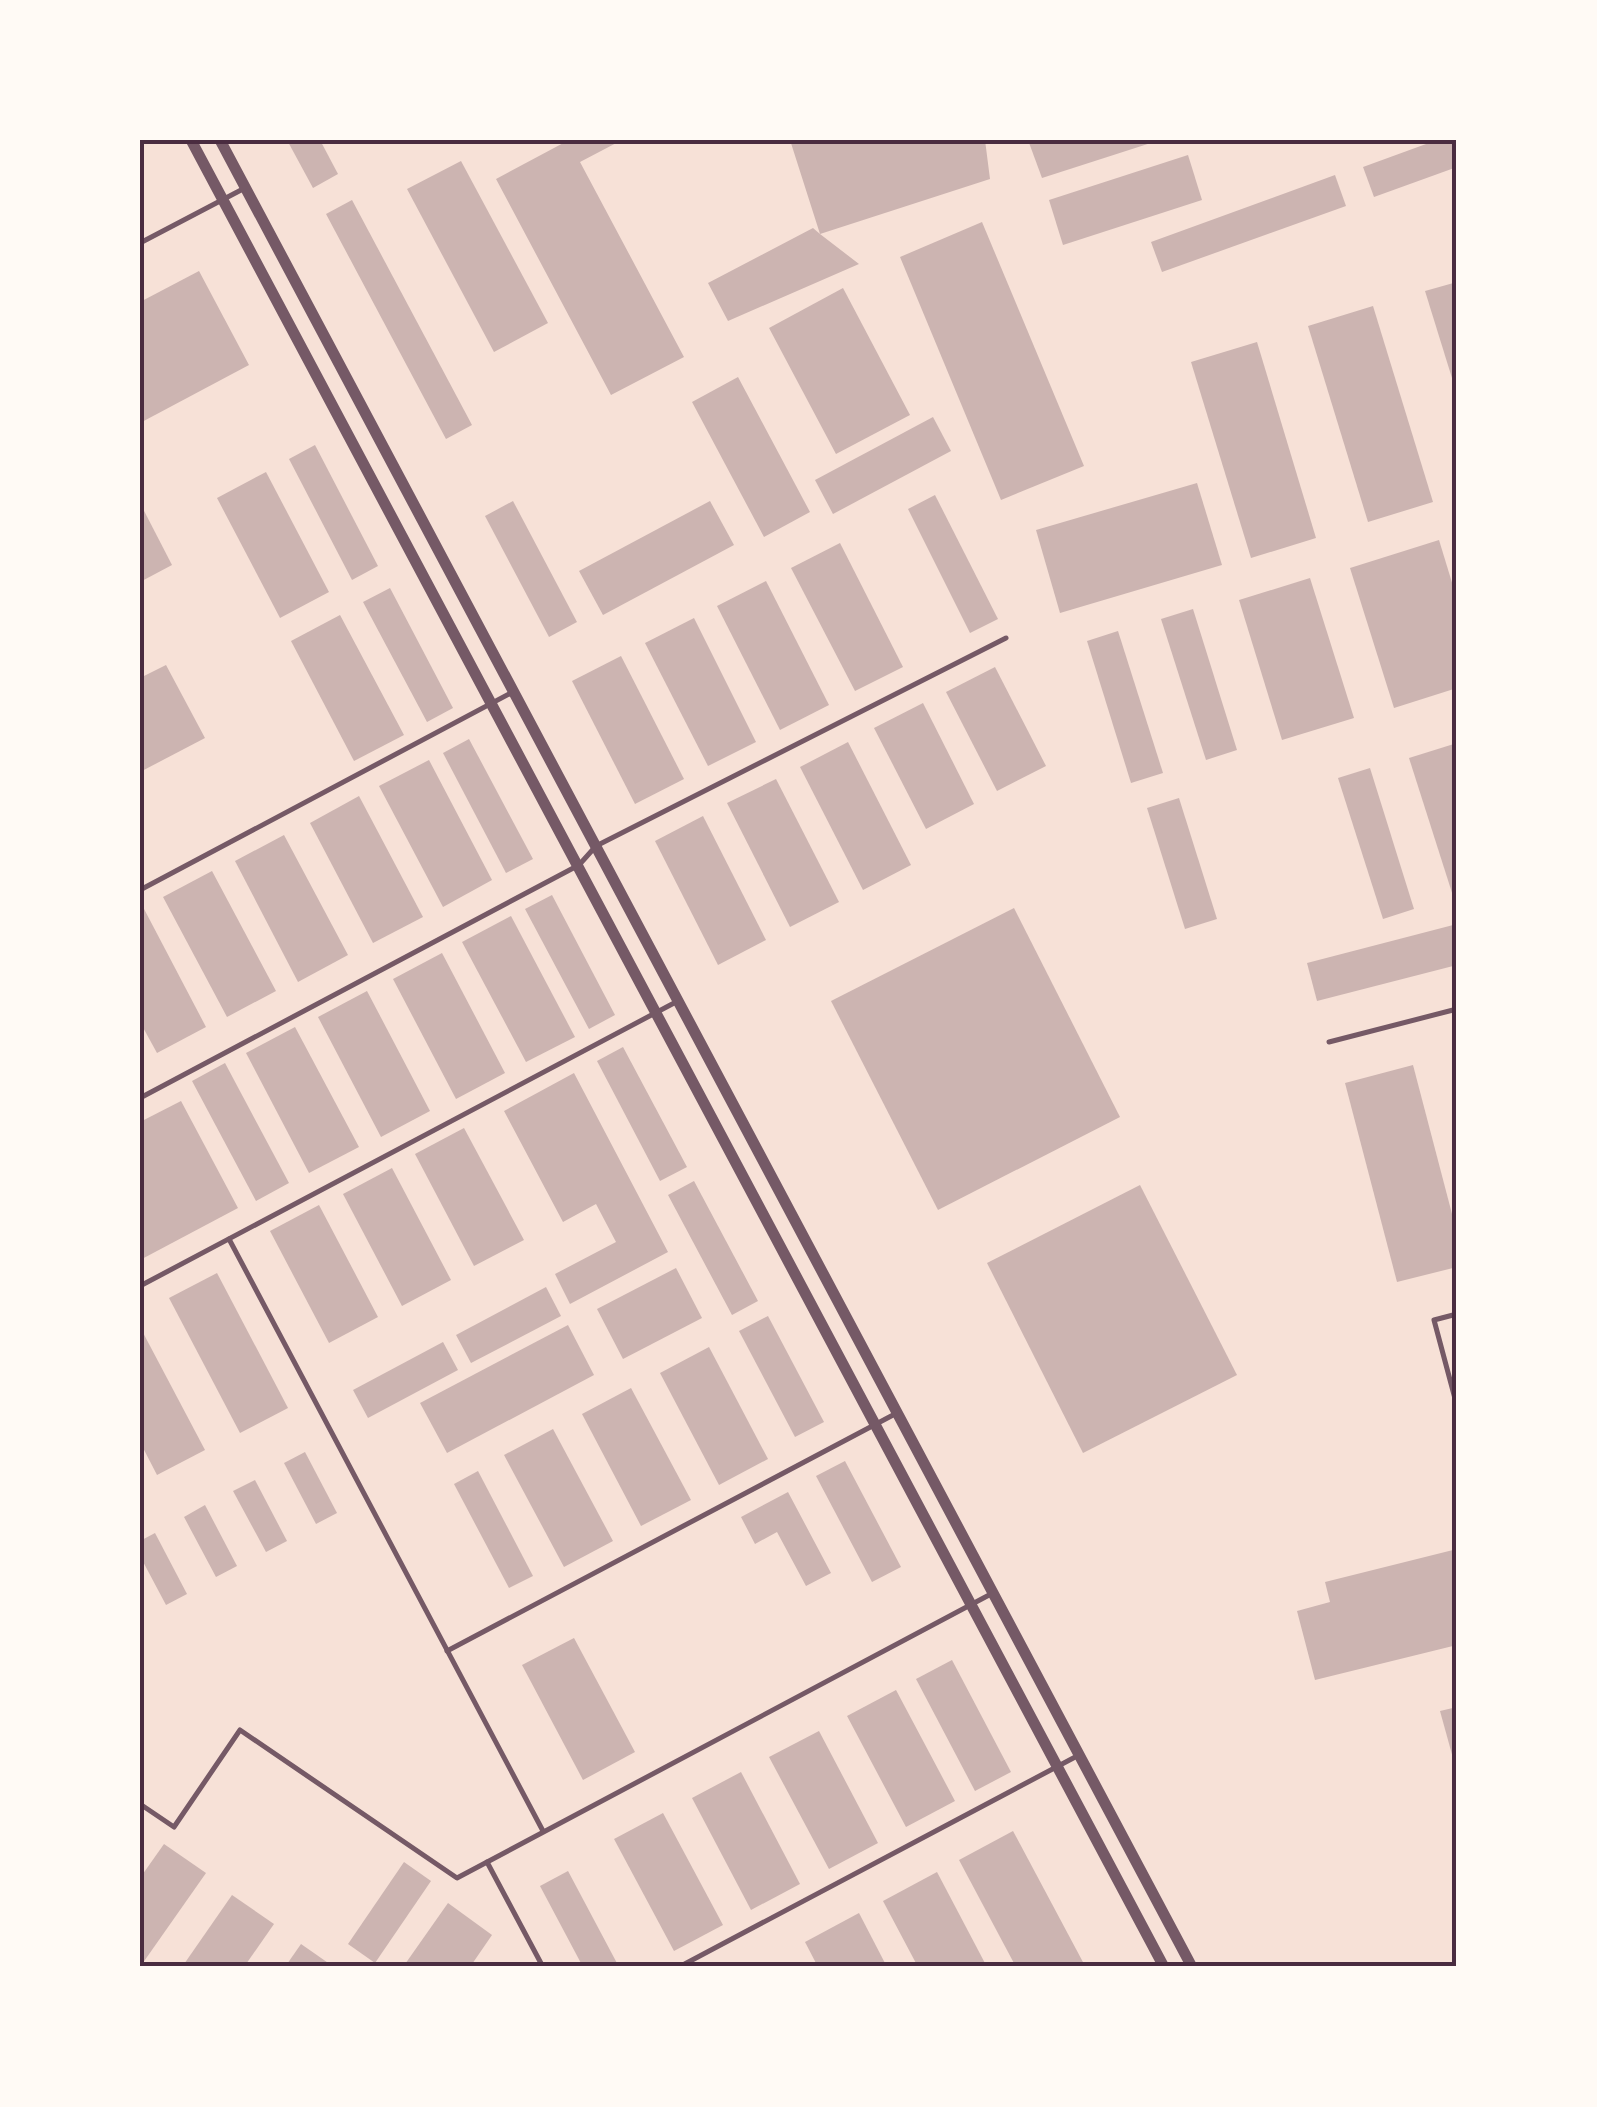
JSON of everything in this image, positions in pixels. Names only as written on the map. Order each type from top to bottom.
[{"type":"street","points":[[192,140],[1164,1967]]},
{"type":"street","points":[[220,140],[1192,1967]]},
{"type":"lane","points":[[140,243],[245,188]]},
{"type":"lane","points":[[140,1098],[579,866],[596,846],[1006,638]]},
{"type":"lane","points":[[140,890],[514,692]]},
{"type":"lane","points":[[140,1286],[678,1001]]},
{"type":"lane","points":[[1329,1042],[1457,1009]]},
{"type":"lane","points":[[229,1239],[543,1831]]},
{"type":"lane","points":[[1457,1314],[1434,1320],[1457,1406]]},
{"type":"lane","points":[[447,1651],[898,1413]]},
{"type":"lane","points":[[140,1804],[174,1827],[240,1730],[456,1878],[993,1593]]},
{"type":"lane","points":[[680,1967],[1080,1755]]},
{"type":"lane","points":[[487,1862],[543,1967]]},
{"type":"building","points":[[287,140],[320,140],[338,174],[313,188]]},
{"type":"building","points":[[569,140],[622,140],[580,162],[684,357],[611,395],[496,179]]},
{"type":"building","points":[[790,140],[985,140],[990,179],[820,234]]},
{"type":"building","points":[[1028,140],[1157,140],[1157,141],[1042,178]]},
{"type":"building","points":[[1437,140],[1457,140],[1457,167],[1374,197],[1363,167]]},
{"type":"building","points":[[1188,155],[1202,200],[1063,245],[1049,200]]},
{"type":"building","points":[[461,161],[548,323],[494,352],[407,189]]},
{"type":"building","points":[[1335,175],[1346,206],[1162,272],[1151,242]]},
{"type":"building","points":[[352,200],[472,425],[446,439],[326,214]]},
{"type":"building","points":[[982,222],[1084,466],[1001,500],[900,257]]},
{"type":"building","points":[[813,228],[859,264],[728,321],[708,283]]},
{"type":"building","points":[[199,271],[249,365],[140,423],[140,302]]},
{"type":"building","points":[[1457,282],[1457,391],[1456,391],[1425,291]]},
{"type":"building","points":[[843,288],[910,415],[836,454],[769,328]]},
{"type":"building","points":[[1373,306],[1433,502],[1368,522],[1308,326]]},
{"type":"building","points":[[1257,342],[1316,538],[1251,558],[1191,362]]},
{"type":"building","points":[[738,377],[810,512],[764,537],[692,402]]},
{"type":"building","points":[[933,417],[951,451],[833,514],[815,480]]},
{"type":"building","points":[[315,445],[378,566],[352,580],[289,459]]},
{"type":"building","points":[[266,472],[329,592],[280,618],[217,498]]},
{"type":"building","points":[[1197,483],[1222,565],[1060,613],[1036,530]]},
{"type":"building","points":[[935,495],[998,619],[970,633],[908,509]]},
{"type":"building","points":[[513,501],[577,622],[549,637],[485,516]]},
{"type":"building","points":[[710,501],[734,545],[603,615],[579,571]]},
{"type":"building","points":[[140,503],[172,565],[140,582]]},
{"type":"building","points":[[1439,540],[1457,599],[1457,688],[1394,708],[1350,568]]},
{"type":"building","points":[[840,543],[903,667],[855,691],[791,568]]},
{"type":"building","points":[[1310,578],[1354,718],[1282,740],[1239,600]]},
{"type":"building","points":[[766,581],[829,705],[780,730],[717,606]]},
{"type":"building","points":[[390,588],[453,708],[427,722],[363,602]]},
{"type":"building","points":[[1193,609],[1237,750],[1206,760],[1161,619]]},
{"type":"building","points":[[340,615],[404,735],[354,761],[291,641]]},
{"type":"building","points":[[694,618],[756,742],[708,766],[645,643]]},
{"type":"building","points":[[1118,631],[1163,773],[1131,783],[1087,641]]},
{"type":"building","points":[[621,656],[684,779],[635,804],[572,681]]},
{"type":"building","points":[[166,665],[205,738],[140,772],[140,678]]},
{"type":"building","points":[[995,667],[1046,766],[997,791],[946,692]]},
{"type":"building","points":[[923,703],[974,804],[926,829],[874,728]]},
{"type":"building","points":[[469,739],[533,859],[506,873],[443,753]]},
{"type":"building","points":[[848,742],[911,865],[863,890],[800,767]]},
{"type":"building","points":[[1457,743],[1457,898],[1454,899],[1409,758]]},
{"type":"building","points":[[429,760],[492,880],[443,907],[379,786]]},
{"type":"building","points":[[1370,768],[1414,909],[1383,919],[1338,778]]},
{"type":"building","points":[[776,779],[839,902],[790,927],[727,803]]},
{"type":"building","points":[[359,796],[423,917],[373,943],[310,823]]},
{"type":"building","points":[[1179,798],[1217,919],[1185,929],[1147,808]]},
{"type":"building","points":[[703,816],[766,940],[718,965],[655,841]]},
{"type":"building","points":[[284,835],[348,955],[298,982],[235,861]]},
{"type":"building","points":[[212,871],[276,991],[227,1017],[163,897]]},
{"type":"building","points":[[552,895],[615,1015],[589,1029],[525,909]]},
{"type":"building","points":[[143,907],[206,1027],[157,1053],[140,1022]]},
{"type":"building","points":[[1014,908],[1120,1117],[938,1210],[831,1001]]},
{"type":"building","points":[[511,916],[575,1037],[526,1062],[462,942]]},
{"type":"building","points":[[1457,924],[1457,965],[1317,1001],[1307,963]]},
{"type":"building","points":[[442,953],[505,1073],[456,1099],[393,979]]},
{"type":"building","points":[[367,991],[430,1111],[381,1137],[318,1017]]},
{"type":"building","points":[[295,1027],[359,1147],[309,1173],[246,1053]]},
{"type":"building","points":[[623,1047],[687,1167],[660,1181],[597,1061]]},
{"type":"building","points":[[225,1063],[289,1183],[256,1201],[192,1081]]},
{"type":"building","points":[[1413,1065],[1457,1233],[1457,1267],[1397,1282],[1345,1083]]},
{"type":"building","points":[[574,1073],[668,1252],[570,1304],[555,1274],[616,1242],[596,1204],[563,1222],[504,1111]]},
{"type":"building","points":[[181,1101],[238,1208],[140,1260],[140,1122]]},
{"type":"building","points":[[464,1128],[524,1240],[474,1266],[415,1154]]},
{"type":"building","points":[[392,1168],[451,1280],[402,1306],[343,1194]]},
{"type":"building","points":[[694,1181],[758,1301],[732,1315],[668,1195]]},
{"type":"building","points":[[1140,1185],[1237,1375],[1083,1453],[987,1263]]},
{"type":"building","points":[[319,1205],[378,1317],[329,1343],[270,1231]]},
{"type":"building","points":[[676,1268],[702,1318],[623,1359],[597,1309]]},
{"type":"building","points":[[217,1273],[288,1408],[240,1433],[169,1298]]},
{"type":"building","points":[[546,1287],[561,1316],[471,1363],[456,1335]]},
{"type":"building","points":[[768,1316],[824,1422],[795,1437],[739,1331]]},
{"type":"building","points":[[568,1325],[594,1375],[447,1453],[420,1403]]},
{"type":"building","points":[[140,1327],[205,1450],[157,1475],[140,1442]]},
{"type":"building","points":[[443,1342],[458,1370],[368,1418],[353,1390]]},
{"type":"building","points":[[709,1347],[768,1459],[719,1485],[660,1373]]},
{"type":"building","points":[[631,1388],[691,1500],[641,1526],[582,1414]]},
{"type":"building","points":[[553,1429],[613,1541],[564,1567],[504,1455]]},
{"type":"building","points":[[305,1452],[337,1513],[316,1524],[284,1463]]},
{"type":"building","points":[[845,1461],[901,1567],[872,1582],[816,1476]]},
{"type":"building","points":[[478,1471],[533,1576],[509,1588],[454,1484]]},
{"type":"building","points":[[255,1480],[287,1541],[266,1552],[233,1491]]},
{"type":"building","points":[[788,1492],[831,1573],[806,1586],[777,1532],[755,1544],[741,1517]]},
{"type":"building","points":[[205,1505],[237,1566],[216,1577],[184,1517]]},
{"type":"building","points":[[155,1533],[187,1594],[166,1605],[140,1556],[140,1541]]},
{"type":"building","points":[[1457,1549],[1457,1645],[1315,1680],[1297,1611],[1330,1602],[1325,1582]]},
{"type":"building","points":[[574,1638],[635,1752],[583,1780],[522,1665]]},
{"type":"building","points":[[952,1660],[1011,1772],[975,1791],[916,1679]]},
{"type":"building","points":[[896,1690],[955,1801],[906,1827],[847,1716]]},
{"type":"building","points":[[1457,1707],[1457,1769],[1456,1769],[1440,1711]]},
{"type":"building","points":[[819,1731],[878,1843],[829,1869],[769,1757]]},
{"type":"building","points":[[741,1772],[800,1884],[751,1910],[692,1798]]},
{"type":"building","points":[[663,1813],[723,1925],[674,1951],[614,1839]]},
{"type":"building","points":[[1013,1831],[1084,1964],[1079,1967],[1016,1967],[959,1860]]},
{"type":"building","points":[[164,1844],[206,1873],[140,1967],[140,1878]]},
{"type":"building","points":[[404,1862],[431,1881],[375,1963],[348,1944]]},
{"type":"building","points":[[568,1871],[619,1967],[583,1967],[540,1886]]},
{"type":"building","points":[[937,1872],[987,1967],[918,1967],[883,1901]]},
{"type":"building","points":[[232,1895],[274,1924],[244,1967],[182,1967]]},
{"type":"building","points":[[448,1903],[492,1935],[470,1967],[403,1967]]},
{"type":"building","points":[[859,1913],[887,1967],[818,1967],[805,1942]]},
{"type":"building","points":[[301,1944],[334,1967],[285,1967]]}]
